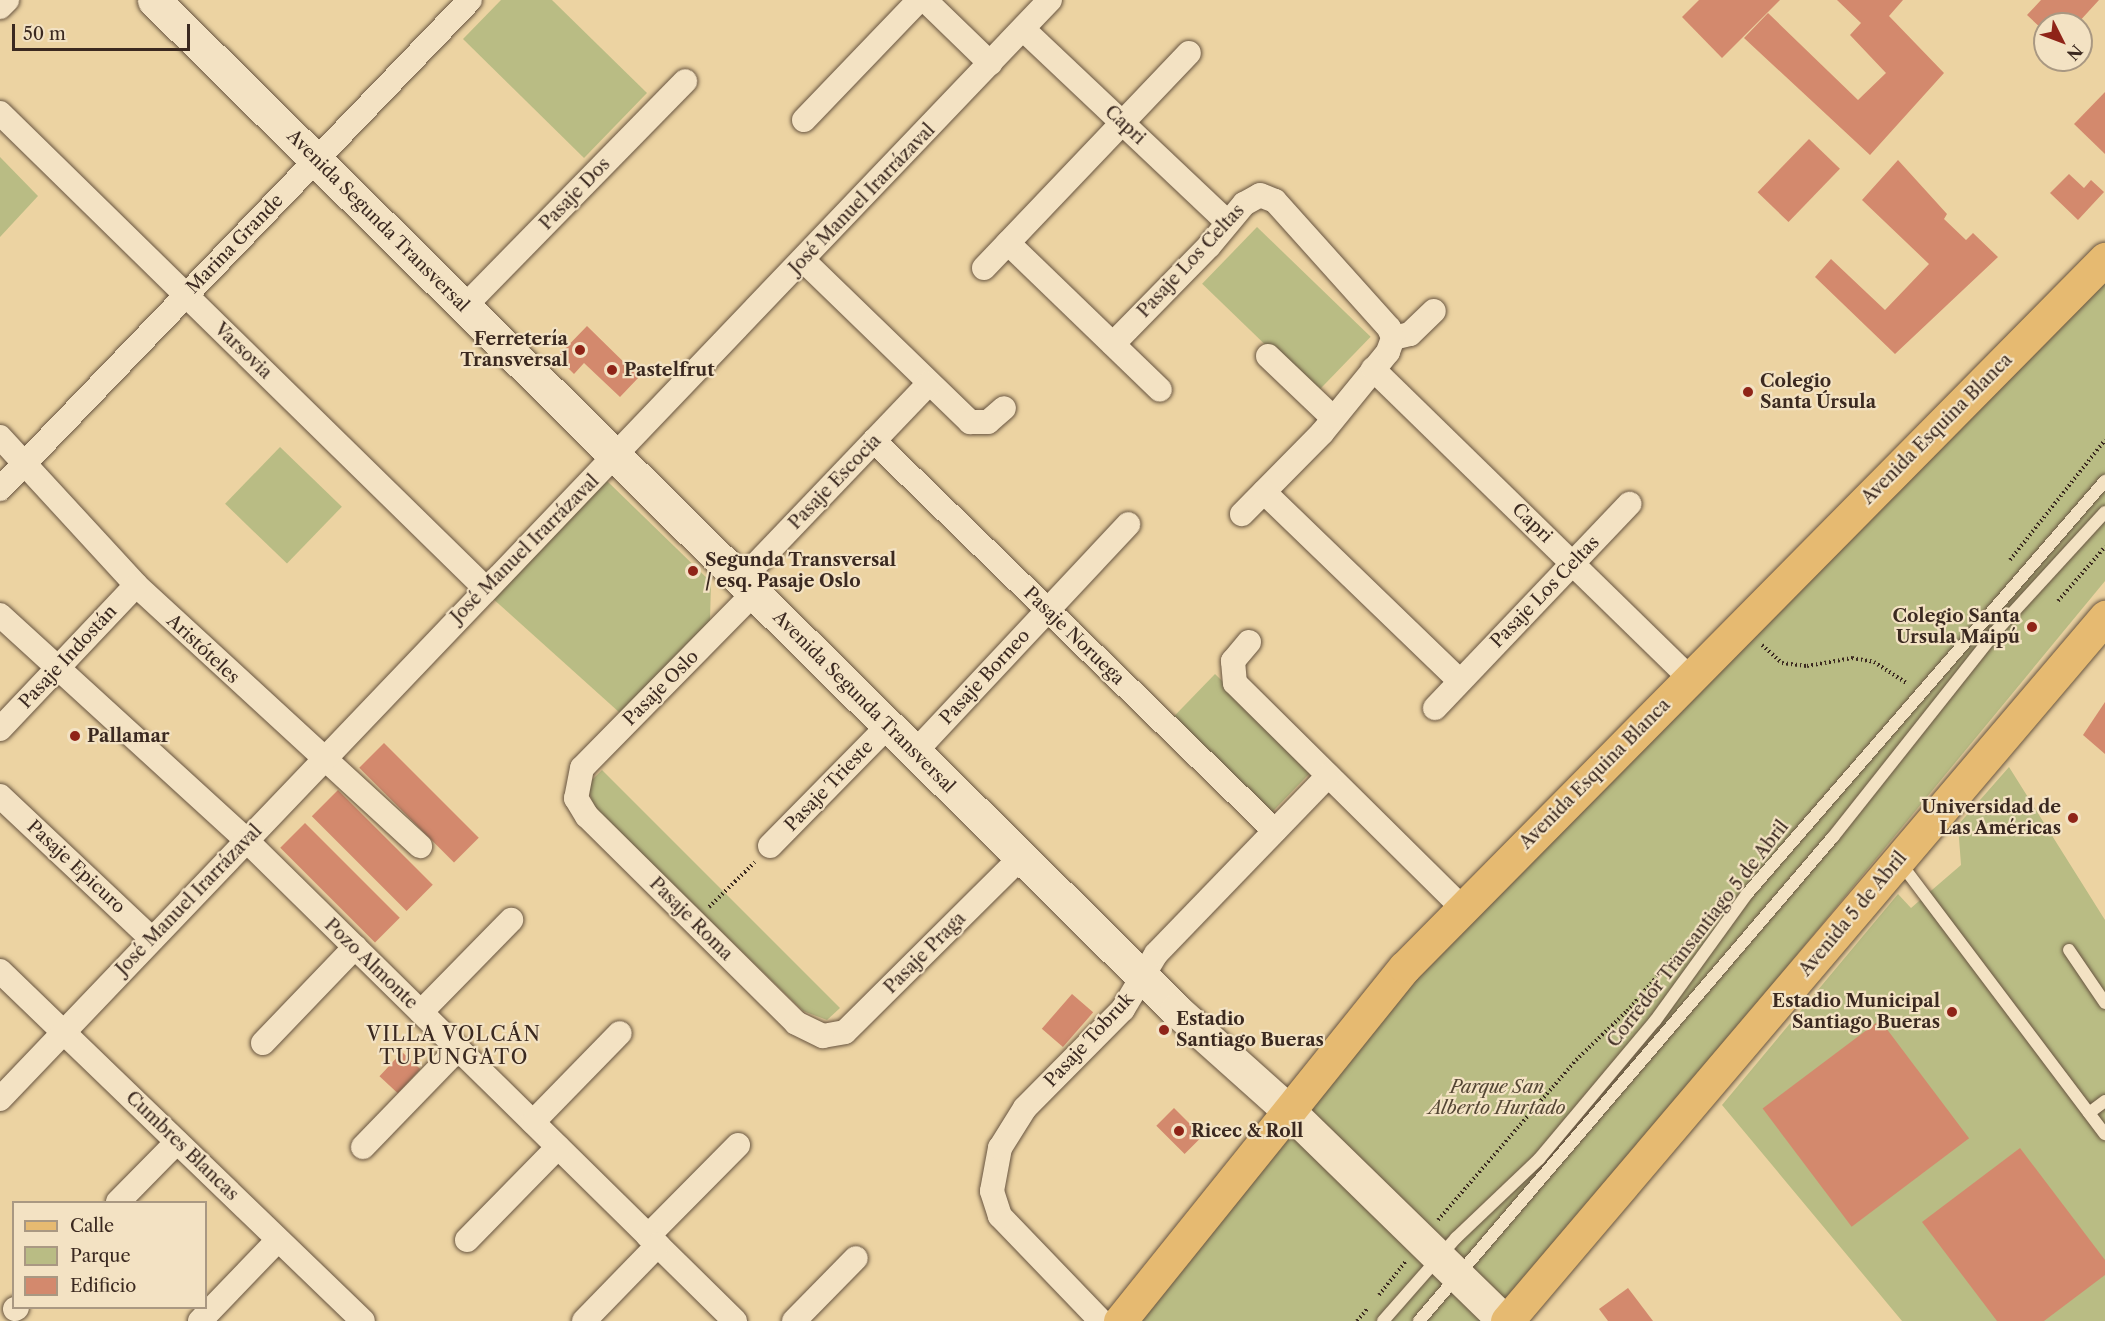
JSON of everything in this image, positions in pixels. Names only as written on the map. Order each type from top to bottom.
[{"type":"main road","name":"Avenida Segunda Transversal","points":[[154,0],[1144,979],[1288,1110],[1506,1321]]},
{"type":"main road","name":"Avenida Esquina Blanca","points":[[1120,1321],[1378,996],[1462,908],[2105,259]]},
{"type":"main road","name":"Avenida 5 de Abril","points":[[1506,1321],[2105,617]]},
{"type":"street","points":[[0,7],[7,0]]},
{"type":"street","name":"Marina Grande","points":[[0,489],[470,0]]},
{"type":"street","points":[[804,120],[919,0]]},
{"type":"street","points":[[926,0],[990,63]]},
{"type":"street","name":"José Manuel Irarrázaval","points":[[0,1098],[485,588],[617,457],[1050,0]]},
{"type":"street","name":"Capri","points":[[1023,28],[1227,222]]},
{"type":"street","points":[[984,268],[1189,53]]},
{"type":"street","name":"Pasaje Dos","points":[[465,307],[685,81]]},
{"type":"street","name":"Varsovia","points":[[0,113],[485,588]]},
{"type":"street","name":"Pasaje Los Celtas","points":[[1113,344],[1209,246],[1227,222],[1254,196],[1275,201],[1393,338]]},
{"type":"street","points":[[1008,243],[1160,390]]},
{"type":"street","points":[[803,260],[929,383],[975,424],[988,422],[1004,408]]},
{"type":"street","points":[[1242,514],[1322,433],[1331,416],[1391,348],[1393,338],[1410,334],[1434,311]]},
{"type":"street","points":[[1268,356],[1331,416]]},
{"type":"street","name":"Capri","points":[[1373,369],[1690,678]]},
{"type":"street","name":"Pasaje Escocia","points":[[748,587],[874,441],[929,383]]},
{"type":"street","name":"Aristóteles","points":[[0,437],[136,585],[303,743],[326,755],[420,846]]},
{"type":"street","name":"Pasaje Noruega","points":[[874,441],[1275,831]]},
{"type":"street","points":[[1264,492],[1460,681]]},
{"type":"street","name":"Pasaje Los Celtas","points":[[1435,708],[1629,504]]},
{"type":"street","name":"Pasaje Borneo","points":[[915,752],[1128,524]]},
{"type":"street","name":"Pasaje Indostán","points":[[0,729],[136,585]]},
{"type":"street","name":"Pasaje Oslo","points":[[576,787],[589,761],[748,587]]},
{"type":"street","name":"Pozo Almonte","points":[[0,615],[246,840],[735,1321]]},
{"type":"street","points":[[1249,642],[1233,661],[1235,683],[1462,908]]},
{"type":"street","name":"Pasaje Trieste","points":[[770,846],[888,726]]},
{"type":"street","name":"Pasaje Tobruk","points":[[1101,1321],[1006,1227],[995,1204],[992,1177],[1000,1148],[1025,1108],[1123,1009],[1144,979],[1156,954],[1328,776]]},
{"type":"street","name":"Pasaje Roma","points":[[576,787],[587,816],[804,1029],[823,1036]]},
{"type":"street","name":"Pasaje Epicuro","points":[[0,796],[152,939]]},
{"type":"street","name":"Pasaje Praga","points":[[823,1036],[854,1025],[1021,857]]},
{"type":"street","points":[[421,1012],[511,920]]},
{"type":"street","points":[[263,1043],[355,947]]},
{"type":"street","name":"Cumbres Blancas","points":[[0,971],[363,1321]]},
{"type":"street","points":[[532,1122],[620,1033]]},
{"type":"street","points":[[363,1147],[459,1049]]},
{"type":"street","points":[[120,1201],[177,1142]]},
{"type":"street","points":[[584,1321],[738,1145]]},
{"type":"street","points":[[467,1240],[558,1147]]},
{"type":"street","points":[[200,1321],[278,1240]]},
{"type":"street","points":[[794,1321],[856,1258]]},
{"type":"lane","name":"Corredor Transantiago 5 de Abril","points":[[1419,1321],[1449,1266],[1662,1013],[1747,894],[2105,481]]},
{"type":"lane","name":"Corredor Transantiago 5 de Abril","points":[[1383,1321],[1449,1266],[1833,837],[1997,630],[2105,512]]},
{"type":"lane","points":[[1898,861],[2105,1134]]},
{"type":"lane","points":[[2069,950],[2105,1003]]},
{"type":"lane","points":[[2089,1113],[2105,1101]]},
{"type":"path","points":[[2058,601],[2105,547]]},
{"type":"path","points":[[1742,626],[1782,663],[1807,666],[1852,658],[1874,662],[1910,686]]},
{"type":"path","points":[[694,922],[770,846]]},
{"type":"green space","points":[[501,0],[552,0],[647,93],[584,158],[463,39]]},
{"type":"green space","points":[[0,157],[38,196],[0,237]]},
{"type":"green space","points":[[1257,227],[1371,337],[1316,394],[1202,284]]},
{"type":"green space","name":"Parque San Alberto Hurtado","points":[[2105,279],[2105,581],[1495,1321],[1139,1321],[1393,1004]]},
{"type":"green space","points":[[280,447],[342,507],[287,564],[225,504]]},
{"type":"green space","points":[[605,479],[711,582],[710,621],[620,713],[491,597]]},
{"type":"green space","points":[[1215,674],[1314,769],[1270,814],[1172,719]]},
{"type":"green space","name":"Estadio Municipal Santiago Bueras","points":[[2009,767],[2105,920],[2105,1321],[1902,1321],[1722,1105],[1898,894],[1911,908],[1961,865],[1958,825]]},
{"type":"green space","points":[[602,770],[840,1008],[827,1020],[803,1011],[594,807],[587,785]]},
{"type":"building","points":[[1699,0],[1780,0],[1722,58],[1682,17]]},
{"type":"building","points":[[1837,0],[1903,0],[1889,16],[1944,73],[1870,155],[1744,38],[1768,13],[1858,100],[1886,73],[1850,35],[1861,23]]},
{"type":"building","points":[[2041,0],[2099,0],[2088,12],[2033,12],[2033,21],[2027,15]]},
{"type":"building","points":[[2105,92],[2105,154],[2074,124]]},
{"type":"building","points":[[1809,139],[1840,169],[1789,222],[1758,192]]},
{"type":"building","points":[[1898,160],[1947,214],[1944,219],[1966,240],[1973,233],[1998,257],[1895,354],[1815,277],[1831,259],[1885,310],[1929,264],[1862,200]]},
{"type":"building","points":[[2069,174],[2084,188],[2091,180],[2104,192],[2078,220],[2050,193]]},
{"type":"building","points":[[587,326],[639,377],[620,397],[584,363],[574,374],[557,357]]},
{"type":"building","points":[[2105,702],[2105,754],[2083,735]]},
{"type":"building","points":[[384,743],[479,838],[454,863],[359,768]]},
{"type":"building","points":[[338,790],[433,885],[407,911],[312,816]]},
{"type":"building","points":[[305,823],[400,918],[375,943],[280,848]]},
{"type":"building","points":[[1072,994],[1093,1012],[1063,1047],[1042,1029]]},
{"type":"building","points":[[1880,1020],[1969,1138],[1852,1227],[1763,1108]]},
{"type":"building","points":[[402,1052],[420,1069],[398,1093],[379,1076]]},
{"type":"building","name":"Ricec & Roll","points":[[1174,1108],[1202,1136],[1185,1154],[1156,1126]]},
{"type":"building","points":[[2020,1148],[2105,1260],[2105,1275],[2044,1321],[1997,1321],[1922,1222]]},
{"type":"building","points":[[1628,1288],[1653,1321],[1608,1321],[1599,1309]]},
{"type":"place","name":"Ferretería Transversal","points":[[580,350]]},
{"type":"place","name":"Pastelfrut","points":[[612,370]]},
{"type":"place","name":"Colegio Santa Úrsula","points":[[1748,392]]},
{"type":"place","name":"Segunda Transversal / esq. Pasaje Oslo","points":[[693,571]]},
{"type":"place","name":"Colegio Santa Ursula Maipú","points":[[2032,627]]},
{"type":"place","name":"Pallamar","points":[[75,736]]},
{"type":"place","name":"Universidad de Las Américas","points":[[2073,818]]},
{"type":"place","name":"Estadio Municipal Santiago Bueras","points":[[1952,1012]]},
{"type":"place","name":"Estadio Santiago Bueras","points":[[1164,1030]]},
{"type":"place","name":"Ricec & Roll","points":[[1179,1131]]},
{"type":"district","name":"VILLA VOLCÁN TUPUNGATO","points":[[454,1046]]}]
